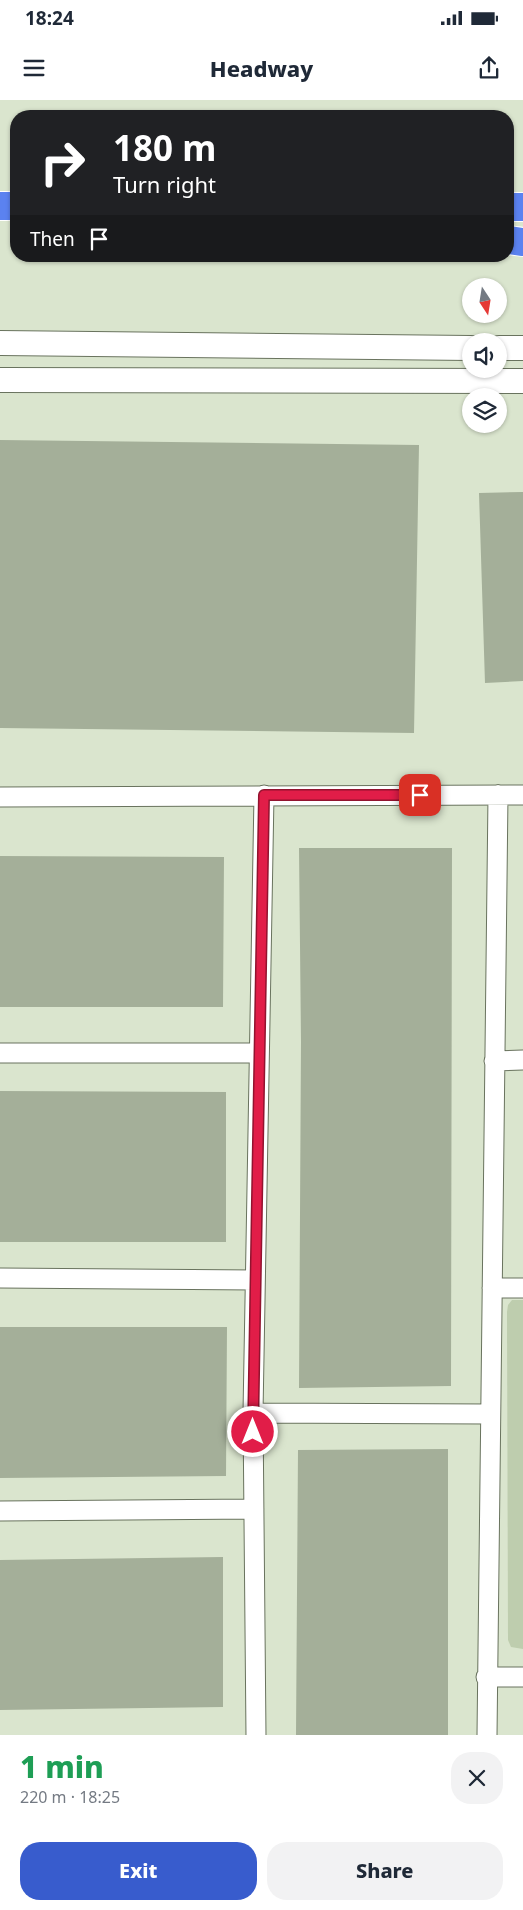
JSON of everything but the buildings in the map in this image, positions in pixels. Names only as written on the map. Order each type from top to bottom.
[{"type":"street","points":[[0,343],[462,348]]},
{"type":"street","points":[[507,348],[523,348]]},
{"type":"street","points":[[0,380],[523,381]]},
{"type":"street","points":[[256,1735],[253,1413],[264,795]]},
{"type":"street","points":[[487,1735],[489,1414],[498,795]]},
{"type":"street","points":[[0,797],[523,796]]},
{"type":"street","points":[[0,1053],[259,1053]]},
{"type":"street","points":[[494,1061],[523,1060]]},
{"type":"street","points":[[0,1278],[255,1280]]},
{"type":"street","points":[[492,1288],[523,1288]]},
{"type":"street","points":[[253,1413],[489,1414]]},
{"type":"street","points":[[0,1510],[254,1509]]},
{"type":"street","points":[[486,1677],[523,1677]]},
{"type":"green space","points":[[512,1300],[523,1300],[523,1649],[511,1647],[508,1640],[507,1312],[508,1305]]},
{"type":"route","points":[[253,1432],[264,795],[420,795]]}]
